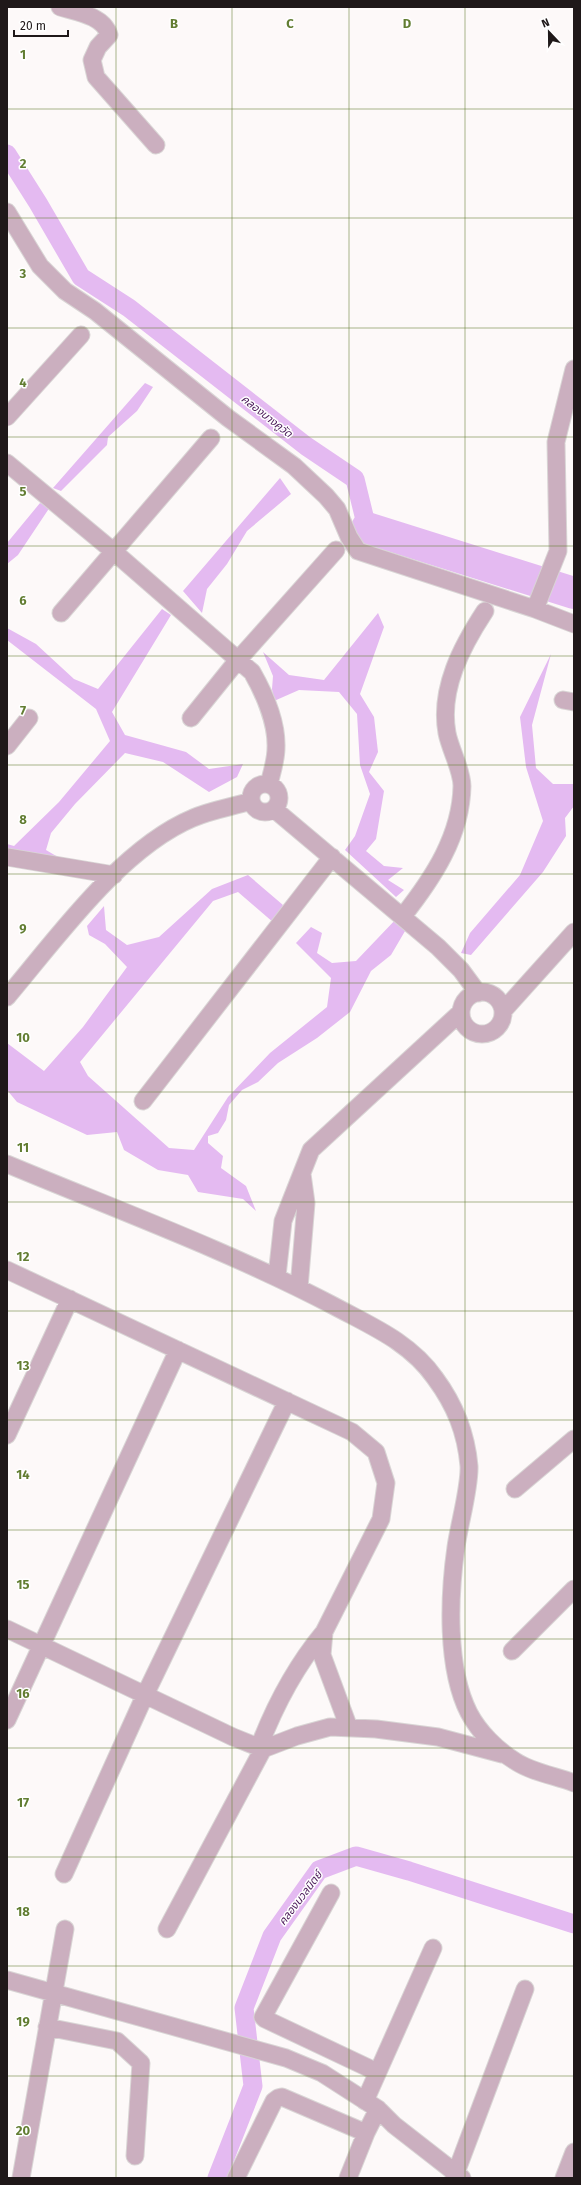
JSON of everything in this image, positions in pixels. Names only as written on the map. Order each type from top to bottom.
[{"type":"street","points":[[60,7],[97,19],[107,28],[109,35],[98,47],[92,60],[96,76],[156,145]]},
{"type":"street","points":[[7,212],[40,266],[65,291],[96,311],[228,418],[294,466],[326,496],[337,509],[349,537],[358,552],[537,603],[574,624]]},
{"type":"street","points":[[7,417],[81,335]]},
{"type":"street","points":[[537,603],[558,551],[556,442],[574,369]]},
{"type":"street","points":[[60,613],[211,438]]},
{"type":"street","points":[[7,463],[165,596],[237,661],[252,672],[266,696],[275,733],[276,747],[268,784]]},
{"type":"street","points":[[191,718],[237,661],[336,550]]},
{"type":"street","points":[[411,907],[450,843],[459,816],[462,784],[447,733],[446,700],[458,659],[466,641],[485,611]]},
{"type":"street","points":[[7,746],[29,718]]},
{"type":"street","points":[[262,784],[268,784],[274,787],[280,798],[274,809],[270,812],[262,812],[257,809],[251,801],[252,792],[256,787],[262,784]]},
{"type":"street","points":[[7,997],[95,892],[158,837],[193,818],[251,801]]},
{"type":"street","points":[[274,809],[332,857],[411,907],[438,947],[461,970],[478,993]]},
{"type":"street","points":[[7,856],[114,875]]},
{"type":"street","points":[[143,1101],[332,857]]},
{"type":"street","points":[[461,1012],[464,1025],[476,1033],[489,1033],[500,1024],[503,1011],[574,932]]},
{"type":"street","points":[[277,1276],[283,1221],[310,1150],[461,1012],[466,999],[478,993],[492,995],[497,999],[503,1011]]},
{"type":"street","points":[[7,1164],[277,1276],[400,1341],[434,1375],[455,1408],[465,1434],[469,1469],[456,1550],[451,1605],[452,1637],[457,1680],[469,1714],[494,1746],[518,1763],[574,1783]]},
{"type":"street","points":[[298,1288],[306,1203],[302,1174]]},
{"type":"street","points":[[7,1270],[352,1432],[376,1452],[386,1483],[382,1519],[324,1632],[307,1653],[274,1708],[261,1748],[167,1929]]},
{"type":"street","points":[[7,1435],[70,1299]]},
{"type":"street","points":[[7,1720],[40,1644],[178,1350]]},
{"type":"street","points":[[64,1874],[144,1695],[287,1401]]},
{"type":"street","points":[[515,1489],[574,1439]]},
{"type":"street","points":[[512,1651],[574,1589]]},
{"type":"street","points":[[7,1629],[233,1737],[261,1748],[330,1727],[438,1737],[506,1755]]},
{"type":"street","points":[[324,1632],[322,1655],[349,1728]]},
{"type":"street","points":[[331,1893],[263,2017],[264,2019],[377,2072]]},
{"type":"street","points":[[21,2178],[65,1929]]},
{"type":"street","points":[[348,2178],[366,2133],[377,2072],[433,1948]]},
{"type":"street","points":[[7,1980],[169,2027],[286,2058],[322,2073],[372,2105],[394,2125],[457,2176],[525,1989]]},
{"type":"street","points":[[47,2027],[117,2041],[141,2062],[136,2156]]},
{"type":"street","points":[[236,2178],[274,2101],[278,2098],[282,2097],[366,2133]]},
{"type":"street","points":[[564,2178],[574,2152]]},
{"type":"shaded area","points":[[145,383],[153,387],[137,411],[108,437],[107,445],[61,491],[53,488]]},
{"type":"shaded area","points":[[280,478],[291,494],[247,531],[227,564],[207,589],[202,613],[183,591]]},
{"type":"shaded area","points":[[40,503],[50,507],[18,555],[7,564],[7,543]]},
{"type":"shaded area","points":[[162,609],[171,615],[112,712],[125,735],[186,752],[209,769],[243,764],[237,777],[209,792],[163,762],[125,753],[75,804],[51,833],[46,850],[75,867],[7,852],[7,844],[14,846],[59,802],[110,741],[96,709],[7,640],[7,628],[36,644],[74,679],[98,689]]},
{"type":"shaded area","points":[[378,613],[384,627],[360,694],[374,717],[378,752],[369,772],[384,791],[376,839],[366,851],[384,866],[403,868],[388,880],[404,890],[396,897],[345,850],[355,836],[370,794],[360,765],[357,714],[339,692],[299,690],[274,701],[272,689],[273,676],[263,652],[289,675],[324,680]]},
{"type":"shaded area","points":[[551,654],[532,725],[536,768],[553,784],[574,784],[574,806],[565,818],[566,836],[543,872],[471,955],[461,953],[470,933],[520,875],[543,821],[526,767],[520,717]]},
{"type":"shaded area","points":[[248,875],[283,905],[274,923],[238,892],[213,901],[80,1062],[88,1076],[169,1148],[194,1150],[228,1097],[270,1053],[327,1007],[331,978],[296,943],[311,927],[322,933],[317,953],[332,963],[356,961],[398,917],[408,926],[391,955],[371,971],[350,1012],[317,1038],[278,1063],[258,1082],[242,1090],[229,1105],[226,1120],[218,1133],[208,1136],[208,1143],[223,1156],[221,1168],[246,1186],[256,1211],[243,1199],[198,1192],[188,1175],[158,1170],[124,1150],[117,1132],[87,1135],[17,1102],[7,1090],[7,1043],[44,1071],[83,1027],[127,967],[105,944],[89,935],[87,926],[104,906],[106,930],[127,945],[159,937],[212,889]]},
{"type":"waterway","name":"คลองบางคูวัด","points":[[7,154],[38,203],[81,277],[129,308],[306,446],[355,479],[367,528]]},
{"type":"waterway","name":"คลองบางคูวัด","points":[[367,528],[574,593]]},
{"type":"waterway","name":"คลองนวลนิตย์","points":[[217,2178],[253,2086],[244,2008],[272,1936],[319,1870],[356,1856],[409,1871],[574,1924]]}]
